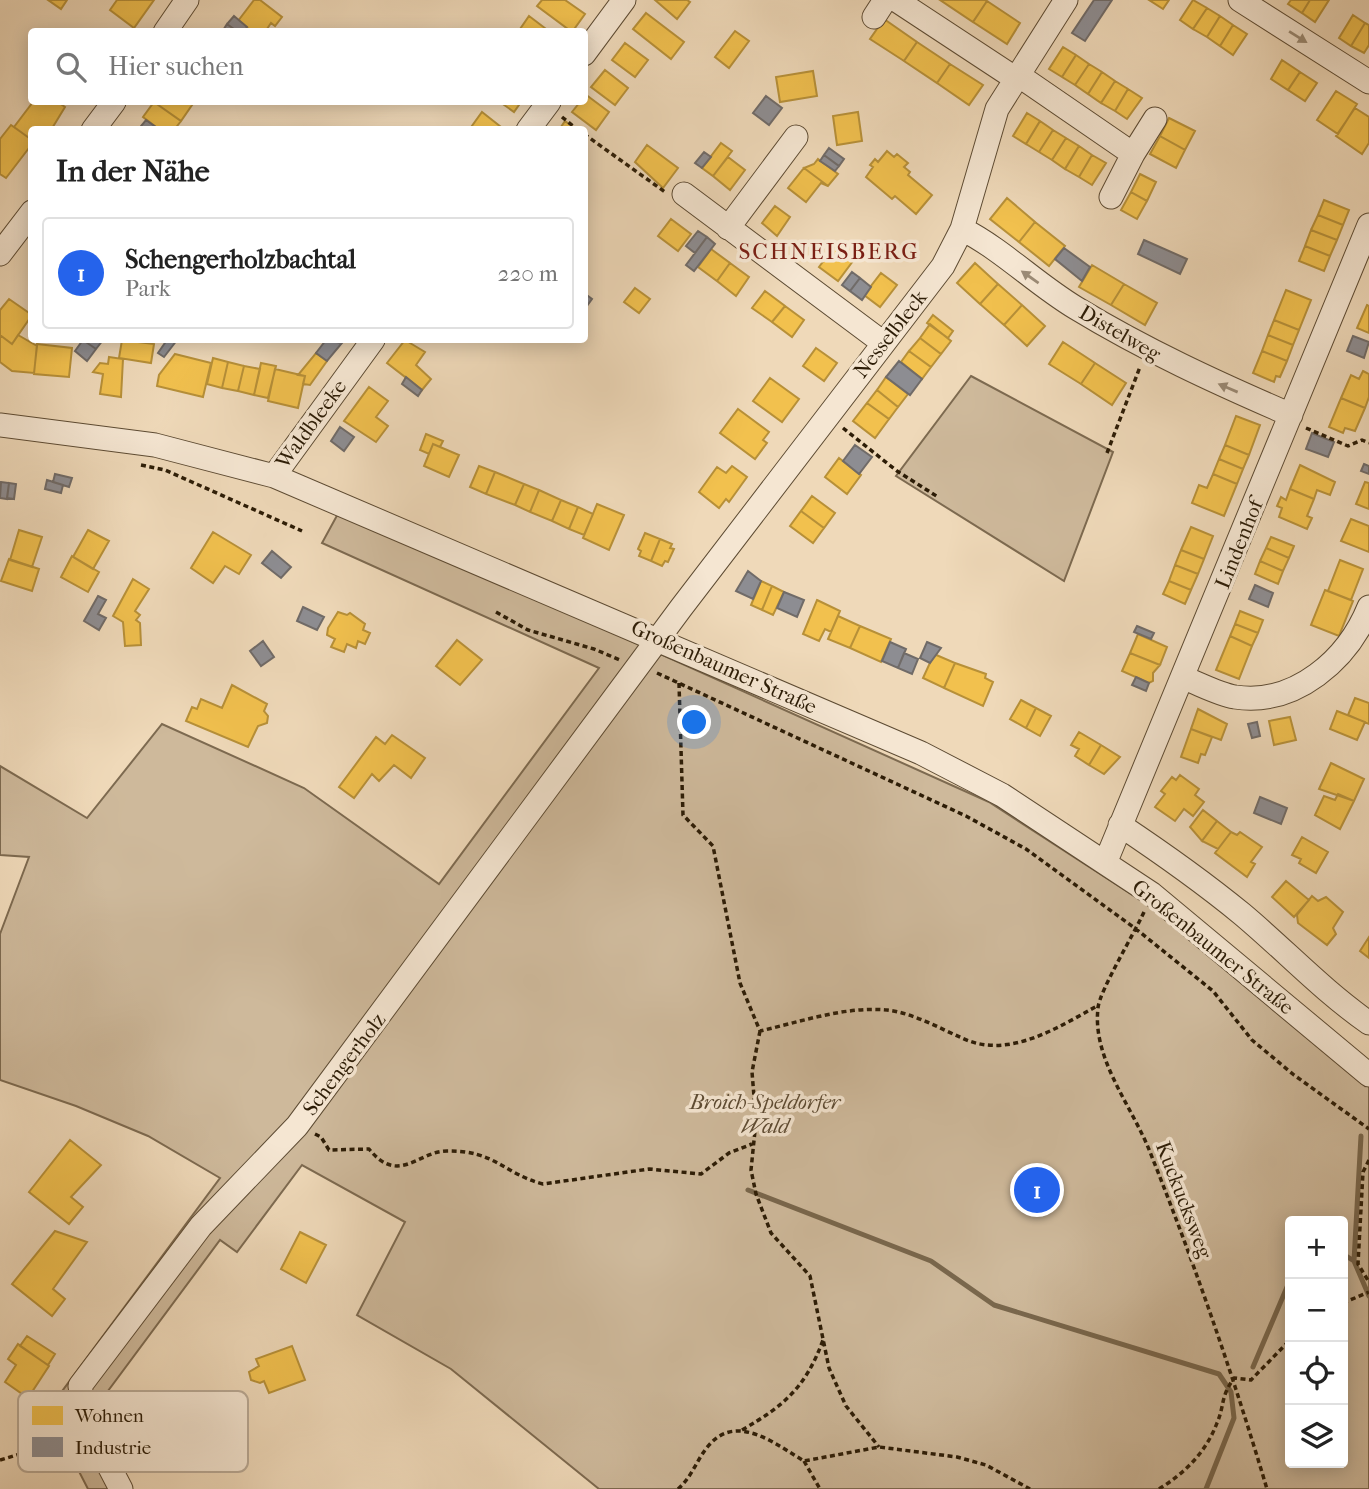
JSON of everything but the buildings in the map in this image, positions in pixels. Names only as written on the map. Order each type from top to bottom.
[{"type":"street","points":[[168,28],[187,0]]},
{"type":"street","points":[[588,49],[624,0]]},
{"type":"street","points":[[896,0],[1133,154]]},
{"type":"street","name":"Nesselbleck","points":[[659,638],[943,266],[962,229],[991,125],[1017,77],[1066,0]]},
{"type":"street","points":[[1240,0],[1369,82]]},
{"type":"street","points":[[96,126],[112,105]]},
{"type":"street","points":[[531,126],[547,105]]},
{"type":"street","points":[[1111,197],[1155,119]]},
{"type":"street","points":[[728,228],[796,136]]},
{"type":"street","points":[[684,194],[883,342]]},
{"type":"street","points":[[0,254],[28,217]]},
{"type":"street","name":"Lindenhof","points":[[1106,862],[1369,225]]},
{"type":"street","name":"Distelweg","points":[[962,229],[984,240],[1021,271],[1074,307],[1186,369],[1290,418]]},
{"type":"street","name":"Waldbleeke","points":[[274,475],[371,343]]},
{"type":"street","name":"Großenbaumer Straße","points":[[0,425],[155,445],[274,475],[659,638],[921,753],[1002,795],[1152,894],[1369,1075]]},
{"type":"street","points":[[1184,678],[1234,697],[1254,698],[1292,689],[1309,681],[1342,653],[1358,631],[1369,607]]},
{"type":"street","name":"Schengerholz","points":[[80,1386],[201,1226],[297,1126],[659,638]]},
{"type":"street","points":[[1121,825],[1183,867],[1243,915],[1341,1004],[1369,1023]]},
{"type":"street","points":[[1335,1047],[1341,1004]]},
{"type":"street","points":[[80,1386],[81,1391]]},
{"type":"street","points":[[112,1472],[121,1489]]},
{"type":"path","points":[[588,137],[670,196],[684,194]]},
{"type":"path","points":[[1107,453],[1146,348]]},
{"type":"path","points":[[828,416],[897,471],[938,497]]},
{"type":"path","points":[[1290,418],[1348,446],[1362,440],[1369,443]]},
{"type":"path","points":[[139,465],[165,470],[302,531]]},
{"type":"path","points":[[496,612],[528,630],[640,665],[966,816],[1026,849],[1136,929],[1213,991],[1252,1040],[1294,1076],[1369,1129]]},
{"type":"path","points":[[679,683],[683,815],[713,846],[740,983],[760,1031],[751,1072],[756,1121],[751,1170],[756,1194],[771,1233],[810,1276],[817,1298],[829,1367],[846,1406],[879,1447]]},
{"type":"path","points":[[760,1031],[855,1011],[888,1010],[933,1024],[979,1045],[1012,1046],[1059,1027],[1097,1006],[1136,929]]},
{"type":"path","name":"Kuckucksweg","points":[[1097,1006],[1100,1039],[1114,1079],[1149,1149],[1234,1378],[1267,1489]]},
{"type":"path","points":[[297,1126],[321,1137],[329,1150],[369,1149],[378,1159],[396,1166],[417,1163],[433,1151],[472,1150],[508,1166],[527,1180],[543,1184],[649,1169],[701,1174],[729,1153],[752,1144]]},
{"type":"path","points":[[1369,1160],[1363,1172],[1359,1265],[1369,1282]]},
{"type":"path","points":[[1348,1301],[1369,1292]]},
{"type":"path","points":[[740,1431],[791,1398],[806,1377],[823,1339]]},
{"type":"path","points":[[1160,1489],[1182,1475],[1203,1449],[1218,1422],[1221,1397],[1234,1378],[1251,1380],[1288,1342]]},
{"type":"path","points":[[76,1391],[80,1386]]},
{"type":"path","points":[[678,1489],[688,1481],[709,1444],[722,1434],[740,1431],[756,1433],[804,1461],[820,1489]]},
{"type":"path","points":[[804,1461],[879,1447],[957,1457],[986,1465],[1030,1489]]},
{"type":"path","points":[[0,1460],[18,1455]]},
{"type":"green space","points":[[971,376],[1113,452],[1064,581],[896,476]]},
{"type":"green space","name":"Broich-Speldorfer Wald","points":[[340,510],[989,802],[1148,905],[1365,1086],[1369,1081],[1369,1489],[599,1489],[451,1369],[357,1315],[405,1222],[302,1165],[237,1252],[220,1240],[108,1391],[62,1391],[220,1178],[148,1136],[76,1106],[0,1080],[0,934],[29,857],[0,855],[0,766],[87,818],[162,724],[304,788],[439,884],[599,668],[322,543]]},
{"type":"green space","name":"Broich-Speldorfer Wald","points":[[79,1472],[123,1472],[131,1489],[88,1489]]},
{"type":"waterway","points":[[1361,1136],[1354,1261],[1369,1296]]},
{"type":"waterway","points":[[748,1190],[931,1261],[994,1305],[1219,1374],[1231,1392],[1234,1418],[1206,1489]]},
{"type":"waterway","points":[[1348,1257],[1354,1261]]},
{"type":"waterway","points":[[1253,1367],[1285,1292]]},
{"type":"place","name":"Schengerholzbachtal","points":[[1037,1190]]},
{"type":"district","name":"SCHNEISBERG","points":[[829,251]]}]
